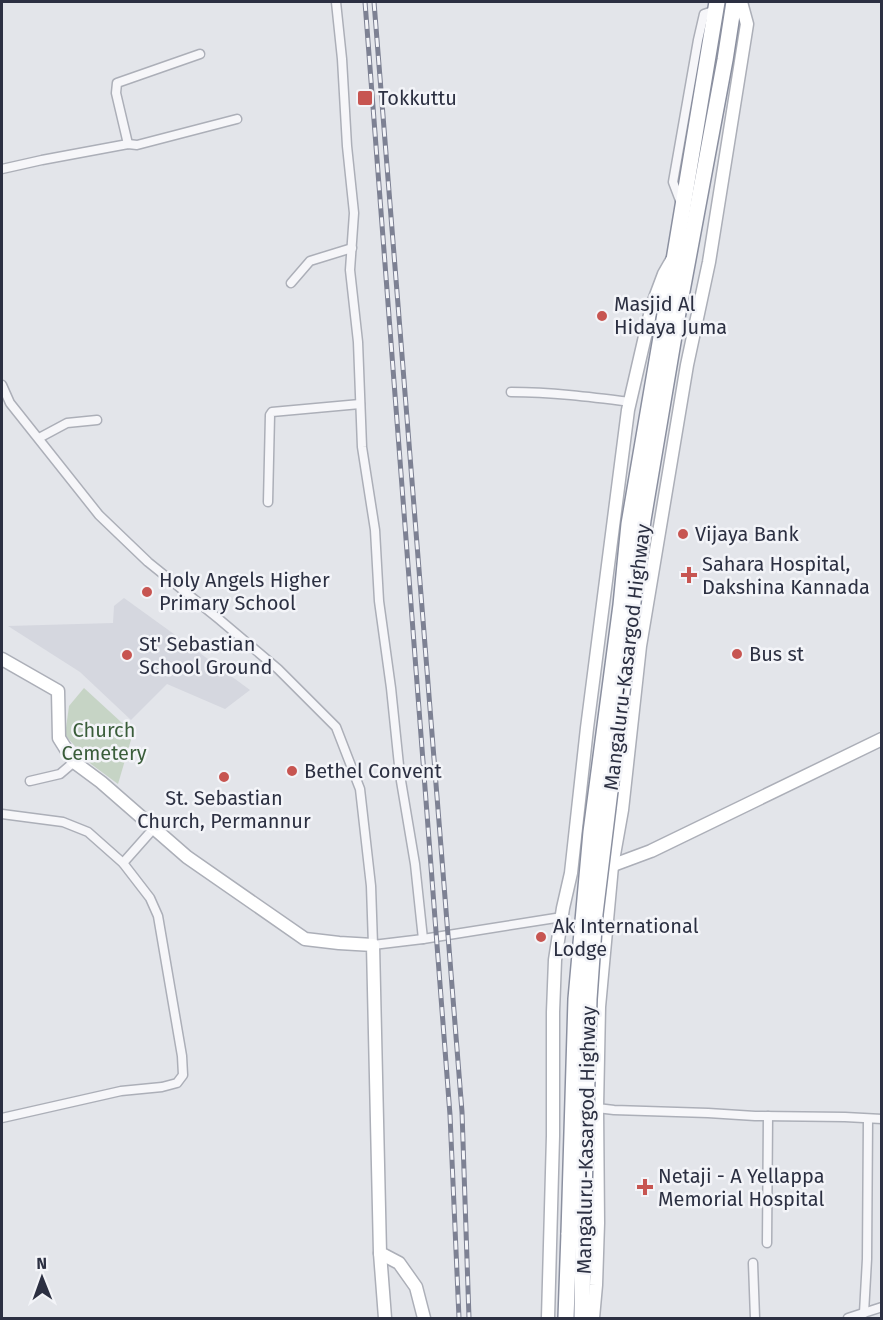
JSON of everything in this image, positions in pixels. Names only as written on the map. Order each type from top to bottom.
[{"type":"highway","name":"Mangaluru-Kasargod Highway","points":[[582,1318],[576,1234],[576,999],[591,832],[621,605],[629,524],[725,60],[734,2]]},
{"type":"highway","name":"Mangaluru-Kasargod Highway","points":[[671,316],[674,257],[716,6]]},
{"type":"highway","name":"Mangaluru-Kasargod Highway","points":[[566,1318],[576,1234]]},
{"type":"street","points":[[336,2],[354,213],[350,270],[358,342],[362,447],[375,530],[379,602],[423,939]]},
{"type":"street","points":[[593,1318],[598,1223],[599,1006],[612,866],[622,810],[640,646],[687,365],[709,262],[747,24],[741,2]]},
{"type":"street","points":[[128,144],[116,93],[117,83],[200,54]]},
{"type":"street","points":[[2,169],[128,144],[137,145],[237,119]]},
{"type":"street","points":[[291,283],[310,261],[352,248]]},
{"type":"street","points":[[548,1318],[555,960],[571,873],[587,728],[630,402],[652,306],[664,274],[674,257]]},
{"type":"street","points":[[2,385],[6,404],[39,438],[99,515],[148,562],[278,669],[336,727],[360,789],[371,886],[380,1253],[385,1318]]},
{"type":"street","points":[[511,392],[576,395],[630,402]]},
{"type":"street","points":[[268,502],[270,415],[272,412],[360,404]]},
{"type":"street","points":[[39,438],[67,423],[97,420]]},
{"type":"street","points":[[2,659],[58,691],[59,738],[74,762],[101,782],[187,857],[305,939],[373,945],[562,916]]},
{"type":"street","points":[[571,873],[612,866],[651,851],[882,739]]},
{"type":"street","points":[[30,781],[60,774],[74,762]]},
{"type":"street","points":[[2,814],[63,822],[88,832],[123,863],[150,898],[158,916],[182,1056],[183,1076],[177,1083],[162,1087],[121,1091],[2,1118]]},
{"type":"street","points":[[123,863],[154,828]]},
{"type":"street","points":[[597,1108],[882,1119]]},
{"type":"street","points":[[767,1243],[768,1116]]},
{"type":"street","points":[[864,1313],[867,1259],[868,1119]]},
{"type":"street","points":[[380,1253],[399,1263],[416,1287],[424,1318]]},
{"type":"street","points":[[753,1263],[755,1318]]},
{"type":"street","points":[[848,1318],[882,1307]]},
{"type":"shaded area","name":"St' Sebastian School Ground","points":[[124,598],[250,690],[225,709],[167,684],[131,720],[80,672],[8,626],[113,623],[114,606]]},
{"type":"green space","name":"Church Cemetery","points":[[84,688],[133,733],[118,784],[91,764],[65,735],[69,706]]},
{"type":"railway","points":[[365,2],[450,1115],[459,1318]]},
{"type":"railway","points":[[374,2],[462,1112],[469,1318]]},
{"type":"place","name":"Tokkuttu","points":[[365,98]]},
{"type":"place","name":"Masjid Al Hidaya Juma","points":[[602,316]]},
{"type":"place","name":"Vijaya Bank","points":[[683,534]]},
{"type":"place","name":"Sahara Hospital, Dakshina Kannada","points":[[689,575]]},
{"type":"place","name":"Holy Angels Higher Primary School","points":[[147,592]]},
{"type":"place","name":"Bus st","points":[[737,654]]},
{"type":"place","name":"St' Sebastian School Ground","points":[[127,655]]},
{"type":"place","name":"Bethel Convent","points":[[292,771]]},
{"type":"place","name":"St. Sebastian Church, Permannur","points":[[224,777]]},
{"type":"place","name":"Ak International Lodge","points":[[541,937]]},
{"type":"place","name":"Netaji - A Yellappa Memorial Hospital","points":[[645,1187]]}]
